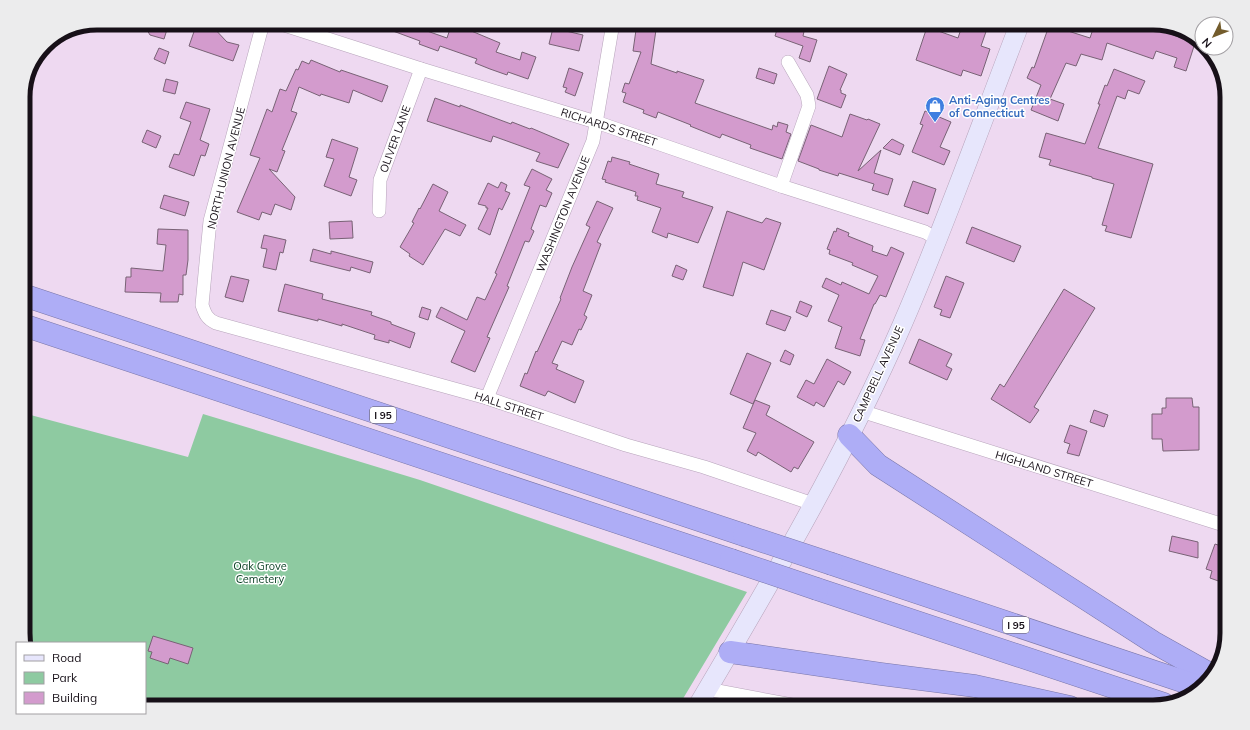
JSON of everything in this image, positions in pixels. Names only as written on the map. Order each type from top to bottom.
[{"type":"highway","name":"I 95","points":[[30,297],[1195,685]]},
{"type":"highway","points":[[30,327],[1152,700]]},
{"type":"highway","points":[[849,435],[878,465],[1153,642],[1207,672]]},
{"type":"highway","points":[[730,652],[975,686],[1038,700]]},
{"type":"main road","name":"CAMPBELL AVENUE","points":[[701,700],[730,652],[813,504],[861,411],[902,324],[937,239],[1017,30]]},
{"type":"street","name":"NORTH UNION AVENUE","points":[[205,315],[202,305],[210,221],[261,30]]},
{"type":"street","name":"RICHARDS STREET","points":[[300,30],[421,69],[596,122],[781,186],[925,232],[937,239]]},
{"type":"street","name":"WASHINGTON AVENUE","points":[[487,398],[593,141],[612,30]]},
{"type":"street","points":[[781,186],[809,106],[807,94],[788,62]]},
{"type":"street","name":"OLIVER LANE","points":[[378,210],[380,180],[421,69]]},
{"type":"street","name":"HALL STREET","points":[[205,315],[207,318],[216,323],[487,398],[626,445],[704,467],[813,504]]},
{"type":"street","name":"HIGHLAND STREET","points":[[861,411],[1220,524]]},
{"type":"street","points":[[707,689],[766,700]]},
{"type":"green space","name":"Oak Grove Cemetery","points":[[203,414],[420,480],[747,592],[682,700],[146,700],[146,642],[31,642],[30,415],[188,457]]},
{"type":"building","points":[[147,30],[167,30],[164,39],[150,35]]},
{"type":"building","points":[[195,30],[216,30],[227,42],[239,45],[233,61],[189,46]]},
{"type":"building","points":[[390,30],[424,30],[447,38],[450,30],[469,30],[500,43],[496,52],[520,60],[522,52],[536,57],[528,79],[508,72],[507,75],[490,69],[475,63],[477,59],[440,46],[438,51],[419,44],[420,41]]},
{"type":"building","points":[[552,30],[562,30],[583,35],[579,51],[549,44]]},
{"type":"building","points":[[636,30],[656,30],[651,64],[704,80],[695,103],[772,130],[773,125],[777,127],[778,122],[788,125],[786,132],[791,134],[782,159],[750,148],[751,145],[722,134],[720,138],[658,112],[656,118],[643,113],[644,110],[623,102],[626,93],[622,92],[625,83],[629,84],[641,52],[633,51]]},
{"type":"building","points":[[777,30],[804,30],[803,36],[817,40],[810,62],[799,58],[803,46],[775,36]]},
{"type":"building","points":[[926,30],[935,30],[958,38],[961,30],[987,30],[981,46],[990,49],[981,76],[963,70],[961,76],[916,60]]},
{"type":"building","points":[[1048,30],[1068,30],[1090,38],[1093,30],[1153,30],[1162,31],[1179,37],[1179,35],[1194,44],[1186,71],[1174,67],[1177,58],[1156,51],[1153,59],[1107,43],[1102,60],[1081,54],[1076,66],[1066,63],[1050,99],[1064,104],[1058,121],[1031,110],[1041,85],[1027,78],[1032,67],[1034,68]]},
{"type":"building","points":[[159,48],[169,52],[165,64],[154,59]]},
{"type":"building","points":[[311,60],[340,72],[341,70],[388,86],[382,102],[353,90],[349,103],[321,94],[320,96],[299,87],[291,111],[297,113],[282,150],[285,151],[277,172],[269,169],[295,197],[291,210],[275,204],[271,215],[262,212],[259,220],[237,212],[260,158],[250,155],[267,109],[272,112],[280,89],[286,91],[296,69],[298,70],[302,61],[309,64]]},
{"type":"building","points":[[829,66],[847,74],[840,90],[841,93],[846,95],[841,108],[817,99]]},
{"type":"building","points":[[569,68],[583,73],[575,96],[565,92],[567,88],[563,87]]},
{"type":"building","points":[[759,68],[777,74],[774,84],[756,78]]},
{"type":"building","points":[[1114,69],[1145,81],[1139,94],[1128,90],[1125,99],[1117,96],[1098,148],[1153,164],[1131,238],[1105,231],[1107,226],[1102,225],[1114,184],[1049,165],[1051,160],[1039,157],[1046,133],[1085,144],[1100,104],[1098,104],[1105,85],[1107,86]]},
{"type":"building","points":[[166,79],[178,82],[175,94],[163,91]]},
{"type":"building","points":[[435,98],[460,107],[460,105],[511,124],[512,122],[530,129],[531,128],[569,144],[558,168],[536,161],[540,153],[493,136],[491,142],[427,121]]},
{"type":"building","points":[[186,102],[210,109],[200,140],[209,144],[205,156],[201,155],[194,176],[169,167],[174,154],[179,155],[191,122],[180,118]]},
{"type":"building","points":[[925,111],[951,122],[940,147],[950,151],[944,165],[912,152],[923,125],[920,124]]},
{"type":"building","points":[[850,114],[880,124],[858,171],[881,150],[874,173],[893,179],[888,195],[872,190],[874,184],[839,173],[838,176],[798,161],[811,125],[842,137]]},
{"type":"building","points":[[147,130],[161,136],[156,148],[142,142]]},
{"type":"building","points":[[332,139],[358,148],[349,177],[357,180],[351,196],[324,186],[334,159],[326,157]]},
{"type":"building","points":[[892,139],[904,145],[900,155],[883,148]]},
{"type":"building","points":[[612,157],[630,162],[629,164],[659,174],[656,184],[684,192],[682,197],[713,207],[698,243],[668,233],[667,238],[652,232],[661,208],[637,200],[638,196],[635,196],[636,192],[605,182],[606,180],[602,179],[608,161],[611,162]]},
{"type":"building","points":[[532,169],[552,179],[546,190],[552,193],[546,207],[540,205],[531,229],[534,231],[529,242],[525,241],[507,286],[509,287],[487,337],[490,338],[475,372],[451,362],[465,331],[436,317],[441,307],[467,320],[477,297],[485,300],[497,274],[495,273],[530,187],[524,185]]},
{"type":"building","points":[[913,181],[936,189],[928,214],[904,206]]},
{"type":"building","points":[[501,182],[507,185],[505,191],[510,193],[502,210],[499,208],[490,235],[478,229],[488,208],[478,204],[488,183],[498,188]]},
{"type":"building","points":[[433,184],[448,192],[439,211],[466,225],[460,236],[445,229],[423,265],[409,256],[410,254],[400,247],[414,223],[412,222],[419,208],[420,209]]},
{"type":"building","points":[[164,195],[189,202],[185,216],[160,208]]},
{"type":"building","points":[[597,201],[613,208],[597,242],[601,244],[583,291],[592,295],[584,315],[587,317],[581,330],[579,329],[572,345],[562,341],[552,363],[558,365],[556,369],[584,381],[575,403],[548,391],[545,396],[520,386],[525,373],[527,374],[536,351],[537,352],[561,299],[560,298],[572,267],[590,227],[586,225]]},
{"type":"building","points":[[727,211],[762,223],[766,218],[781,223],[764,270],[743,262],[733,296],[703,287]]},
{"type":"building","points":[[352,221],[353,238],[330,239],[329,222]]},
{"type":"building","points":[[972,227],[1021,246],[1014,262],[966,243]]},
{"type":"building","points":[[837,228],[849,233],[848,236],[873,246],[872,251],[887,256],[891,247],[904,253],[886,297],[880,295],[874,304],[860,339],[865,340],[860,356],[835,348],[842,327],[828,321],[839,295],[822,287],[826,278],[841,285],[842,282],[869,294],[878,276],[852,265],[853,263],[829,254],[830,250],[827,249],[834,231],[836,232]]},
{"type":"building","points":[[158,229],[188,230],[188,260],[186,275],[183,275],[183,295],[179,294],[178,302],[160,302],[161,293],[125,292],[126,277],[131,277],[131,268],[163,271],[166,245],[157,244]]},
{"type":"building","points":[[264,235],[286,240],[283,253],[280,252],[276,270],[263,267],[267,249],[261,248]]},
{"type":"building","points":[[313,249],[331,254],[331,251],[373,262],[370,273],[351,267],[350,271],[310,261]]},
{"type":"building","points":[[676,265],[687,270],[683,280],[672,276]]},
{"type":"building","points":[[231,276],[249,280],[243,302],[225,297]]},
{"type":"building","points":[[946,276],[964,283],[950,318],[940,315],[942,310],[934,307]]},
{"type":"building","points":[[285,284],[323,294],[322,299],[372,312],[371,315],[415,333],[410,348],[389,340],[389,343],[374,339],[375,335],[342,324],[342,326],[318,319],[318,321],[278,311]]},
{"type":"building","points":[[1064,289],[1095,308],[1034,407],[1039,410],[1030,423],[991,399],[1000,384],[1004,387]]},
{"type":"building","points":[[800,301],[812,306],[807,317],[796,312]]},
{"type":"building","points":[[422,307],[431,310],[428,320],[419,317]]},
{"type":"building","points":[[771,310],[791,317],[785,331],[766,324]]},
{"type":"building","points":[[919,339],[952,354],[946,366],[952,369],[947,380],[909,363]]},
{"type":"building","points":[[785,350],[794,355],[790,365],[780,361]]},
{"type":"building","points":[[747,353],[771,363],[753,404],[730,394]]},
{"type":"building","points":[[827,359],[851,372],[844,385],[838,381],[824,407],[816,402],[814,406],[797,397],[806,380],[814,384]]},
{"type":"building","points":[[1166,398],[1192,398],[1193,407],[1199,407],[1199,450],[1163,451],[1162,439],[1152,439],[1152,414],[1162,414],[1162,408],[1166,408]]},
{"type":"building","points":[[755,400],[770,406],[766,415],[814,442],[798,469],[794,467],[791,472],[758,452],[756,456],[747,451],[756,433],[743,428]]},
{"type":"building","points":[[1094,410],[1108,415],[1104,427],[1090,422]]},
{"type":"building","points":[[1070,425],[1087,431],[1079,456],[1067,453],[1070,444],[1064,442]]},
{"type":"building","points":[[1172,536],[1198,542],[1198,558],[1169,551]]},
{"type":"building","points":[[1215,544],[1220,546],[1220,582],[1210,578],[1212,571],[1206,569]]},
{"type":"building","points":[[153,636],[193,648],[188,664],[170,658],[168,664],[150,658],[152,652],[148,651]]},
{"type":"place","name":"Anti-Aging Centres of Connecticut","points":[[935,123]]}]
